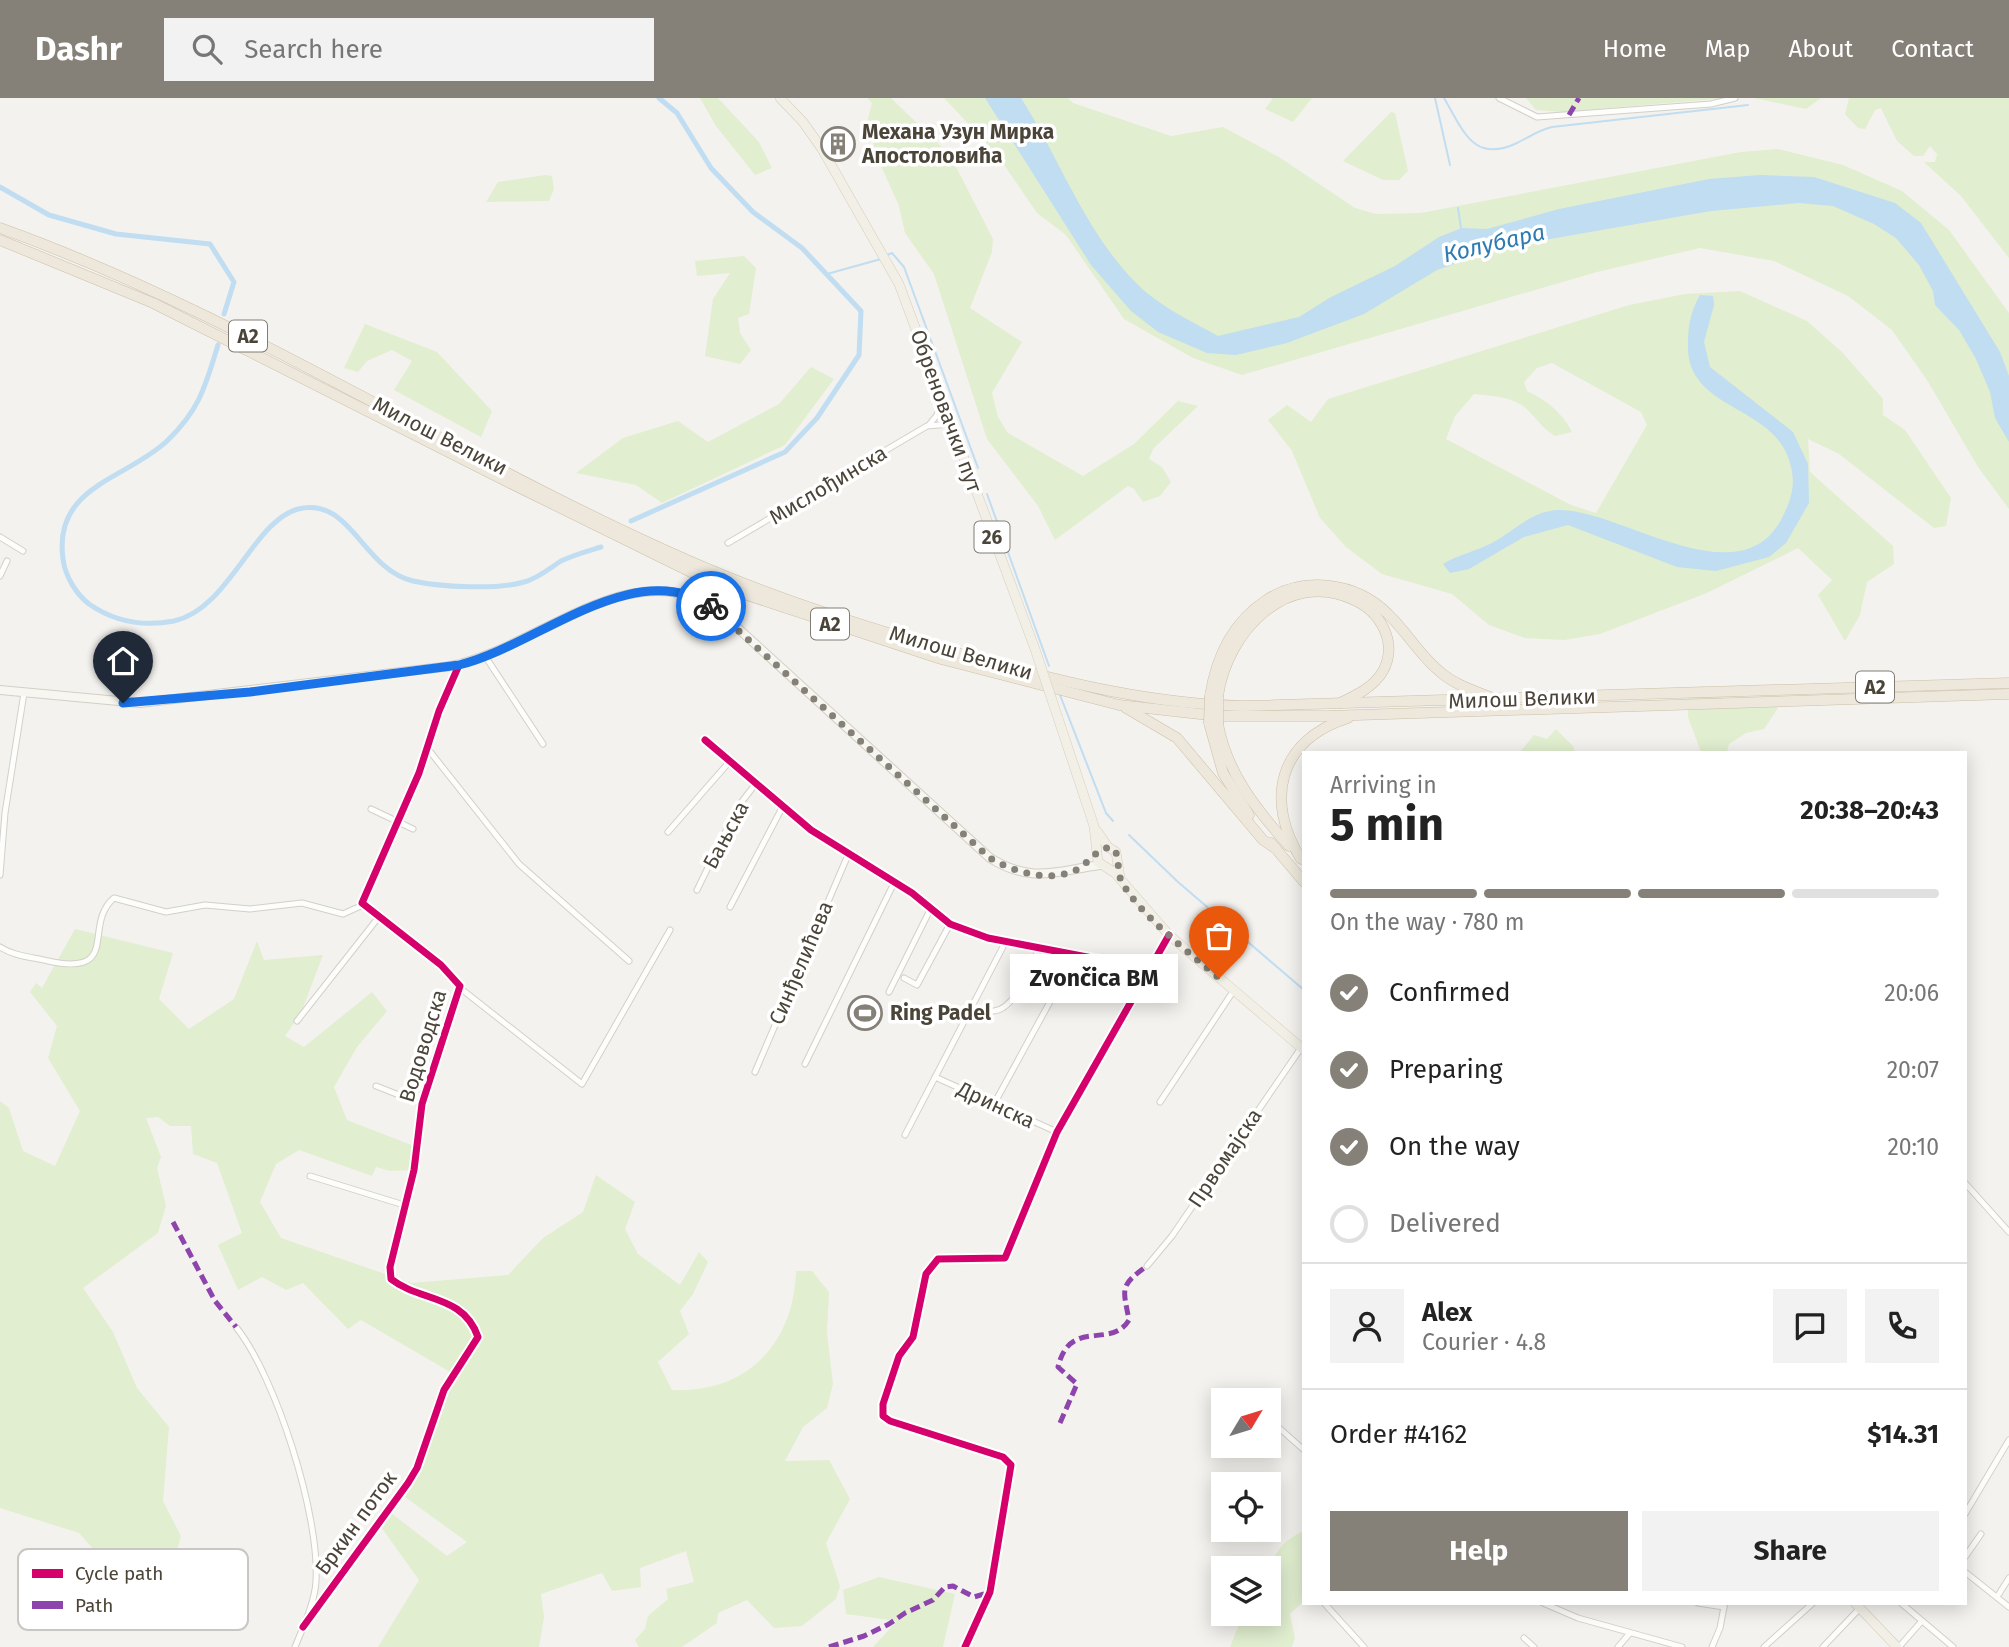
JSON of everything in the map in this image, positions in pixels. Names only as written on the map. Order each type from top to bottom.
[{"type":"highway","name":"Милош Велики","points":[[0,228],[82,259],[194,310],[683,558],[782,598],[919,642],[1083,688],[1214,705],[1333,705],[2009,683]]},
{"type":"highway","name":"Милош Велики","points":[[0,240],[153,303],[510,483],[723,586],[929,655],[1119,705],[1217,716],[2009,694]]},
{"type":"highway","points":[[1302,880],[1247,812],[1223,773],[1214,724],[1214,696],[1225,646],[1244,618],[1272,596],[1292,589],[1316,585],[1337,587],[1370,599],[1391,616],[1445,676],[1497,699]]},
{"type":"highway","points":[[1214,696],[1229,657],[1254,619],[1289,598],[1329,593],[1352,599],[1371,611],[1383,627],[1388,649],[1383,671],[1376,680],[1360,693],[1333,705]]},
{"type":"highway","points":[[1119,705],[1151,720],[1177,738],[1263,840],[1275,848]]},
{"type":"highway","points":[[1302,861],[1281,816],[1280,794],[1287,767],[1300,747],[1316,733],[1359,714]]},
{"type":"highway","points":[[1214,724],[1238,782],[1302,861]]},
{"type":"main road","name":"Обреновачки пут","points":[[780,98],[803,122],[822,149],[885,257],[913,317],[1034,649],[1101,851]]},
{"type":"main road","points":[[0,690],[150,703],[459,665],[628,593],[658,589],[678,591],[701,599],[743,632],[990,858],[1030,874],[1074,872],[1104,867],[1117,860]]},
{"type":"main road","points":[[1074,872],[1101,851]]},
{"type":"main road","name":"26","points":[[1121,880],[1116,852],[1101,851],[1104,867],[1121,880],[1169,934],[1302,1048]]},
{"type":"main road","points":[[1857,1606],[1898,1647]]},
{"type":"street","points":[[1499,98],[1537,117],[1711,104],[1735,98]]},
{"type":"street","name":"Мислођинска","points":[[729,544],[927,426],[937,415],[942,400]]},
{"type":"street","name":"Мислођинска","points":[[927,426],[950,424]]},
{"type":"street","points":[[0,537],[23,551]]},
{"type":"street","points":[[0,576],[7,561]]},
{"type":"street","points":[[485,656],[543,744]]},
{"type":"street","points":[[0,947],[12,953],[71,966],[83,964],[91,956],[107,908],[114,898],[166,912],[201,905],[250,909],[302,903],[343,914],[363,905],[428,749],[439,711],[459,665]]},
{"type":"street","points":[[0,875],[5,813],[24,693]]},
{"type":"street","points":[[705,740],[783,806],[848,855],[926,902],[930,911],[950,924],[1006,941],[1150,973]]},
{"type":"street","points":[[428,749],[519,864],[629,961]]},
{"type":"street","points":[[668,832],[730,761]]},
{"type":"street","name":"Бањска","points":[[697,890],[737,808],[757,782]]},
{"type":"street","points":[[730,907],[783,806]]},
{"type":"street","points":[[371,809],[413,829]]},
{"type":"street","name":"Синђелићева","points":[[755,1072],[848,855]]},
{"type":"street","points":[[806,1063],[894,883]]},
{"type":"street","name":"Водоводска","points":[[363,905],[441,965],[460,988],[422,1104],[414,1170],[390,1267],[391,1279],[400,1286],[414,1289],[456,1308],[469,1318],[478,1337],[463,1359]]},
{"type":"street","points":[[889,992],[930,911]]},
{"type":"street","points":[[297,1021],[379,918]]},
{"type":"street","points":[[904,978],[917,985],[950,924]]},
{"type":"street","points":[[460,988],[582,1084],[670,930]]},
{"type":"street","points":[[965,1647],[990,1592],[1011,1465],[1003,1457],[890,1421],[883,1416],[883,1404],[899,1356],[913,1337],[926,1274],[938,1259],[1005,1258],[1057,1132],[1150,973],[1169,934]]},
{"type":"street","points":[[905,1135],[1006,941]]},
{"type":"street","points":[[993,1011],[1000,1011],[1012,999],[1039,948]]},
{"type":"street","points":[[994,1104],[1075,956]]},
{"type":"street","points":[[1160,1102],[1234,990]]},
{"type":"street","name":"Првомајска","points":[[1147,1266],[1172,1236],[1302,1050]]},
{"type":"street","name":"Дринска","points":[[935,1077],[1057,1132]]},
{"type":"street","points":[[376,1086],[422,1104]]},
{"type":"street","points":[[310,1176],[404,1205]]},
{"type":"street","points":[[1967,1185],[2009,1232]]},
{"type":"street","name":"Бркин поток","points":[[236,1326],[263,1368],[300,1478],[312,1529],[316,1581],[295,1647]]},
{"type":"street","name":"Бркин поток","points":[[303,1627],[417,1468],[444,1390],[463,1359]]},
{"type":"street","points":[[1281,1430],[1302,1448]]},
{"type":"street","points":[[1967,1511],[2009,1440]]},
{"type":"street","points":[[1967,1554],[1981,1534]]},
{"type":"street","points":[[1967,1574],[2009,1607]]},
{"type":"street","points":[[1997,1597],[2009,1578]]},
{"type":"street","points":[[1326,1605],[1364,1647]]},
{"type":"street","points":[[1548,1605],[1578,1618],[1682,1647]]},
{"type":"street","points":[[1712,1647],[1720,1628],[1724,1605]]},
{"type":"street","points":[[1764,1647],[1811,1605]]},
{"type":"street","points":[[1903,1605],[1953,1647]]},
{"type":"street","points":[[1823,1647],[1857,1606]]},
{"type":"street","points":[[1898,1647],[1921,1622]]},
{"type":"street","points":[[1618,1647],[1630,1633]]},
{"type":"street","points":[[1524,1638],[1534,1647]]},
{"type":"green space","points":[[700,98],[718,98],[759,142],[772,168],[755,175],[716,126]]},
{"type":"green space","points":[[867,98],[891,98],[950,155],[993,239],[992,252],[970,308],[1022,342],[992,393],[998,417],[1008,433],[1083,476],[1134,444],[1178,401],[1198,406],[1153,449],[1149,459],[1162,467],[1171,482],[1160,496],[1143,502],[1134,489],[1128,486],[1055,540],[1038,506],[987,439],[934,274],[905,233],[899,206],[878,159],[867,122],[872,103]]},
{"type":"green space","points":[[944,98],[1068,98],[1073,103],[1171,136],[1223,127],[1279,157],[1355,208],[1376,214],[1421,213],[1741,152],[1778,149],[1843,165],[1902,191],[1949,230],[2009,313],[2009,509],[1978,467],[1927,380],[1892,330],[1848,296],[1774,261],[1700,248],[1597,272],[1242,375],[1193,358],[1124,319],[1066,235],[1037,213],[996,153]]},
{"type":"green space","points":[[1273,98],[1312,98],[1293,122],[1265,109]]},
{"type":"green space","points":[[1526,98],[1727,98],[1563,112],[1536,110]]},
{"type":"green space","points":[[1754,98],[1821,98],[1806,109]]},
{"type":"green space","points":[[1849,98],[2009,98],[2009,258],[1961,196],[1924,162],[1935,162],[1937,154],[1930,146],[1923,156],[1914,156],[1897,141],[1881,108],[1875,110],[1865,129],[1858,128],[1845,114]]},
{"type":"green space","points":[[1391,112],[1395,113],[1408,171],[1399,180],[1383,180],[1343,161]]},
{"type":"green space","points":[[552,176],[554,189],[549,201],[486,202],[498,182]]},
{"type":"green space","points":[[744,256],[756,268],[749,314],[738,318],[740,333],[751,350],[740,364],[705,356],[713,299],[730,273],[697,276],[695,261]]},
{"type":"green space","points":[[1740,291],[1807,321],[1843,353],[1883,399],[1883,415],[1905,430],[1951,498],[1946,526],[1934,528],[1839,454],[1808,439],[1810,472],[1893,546],[1894,564],[1867,582],[1860,615],[1845,641],[1818,595],[1832,580],[1798,548],[1707,593],[1600,634],[1564,640],[1525,638],[1489,625],[1452,594],[1382,574],[1346,547],[1320,518],[1292,451],[1268,420],[1287,405],[1311,422],[1328,399],[1629,305],[1685,294]],"holes":[[[1552,363],[1641,412],[1647,425],[1596,513],[1571,505],[1446,439],[1455,416],[1474,394],[1518,403],[1555,436],[1572,432],[1553,408],[1527,391],[1524,382],[1537,368]]]},
{"type":"green space","points":[[365,324],[437,352],[492,411],[481,437],[394,390],[412,361],[392,350],[367,361],[358,372],[344,368]]},
{"type":"green space","points":[[811,367],[834,379],[785,445],[662,503],[636,485],[576,473],[623,438],[678,421],[708,442],[779,404]]},
{"type":"green space","points":[[1703,686],[1723,698],[1742,701],[1766,695],[1778,708],[1764,729],[1746,733],[1729,744],[1727,751],[1701,751],[1688,717],[1687,692]]},
{"type":"green space","points":[[1556,729],[1575,751],[1521,751],[1534,735],[1547,739]]},
{"type":"green space","points":[[75,929],[173,953],[159,999],[189,1029],[234,999],[257,941],[264,960],[323,955],[301,1013],[285,1036],[304,1047],[372,992],[387,1011],[357,1047],[334,1087],[347,1120],[414,1146],[410,1170],[390,1171],[376,1167],[372,1176],[299,1150],[276,1164],[260,1202],[281,1238],[411,1283],[508,1275],[543,1238],[583,1212],[596,1175],[635,1202],[625,1229],[638,1254],[680,1285],[699,1252],[708,1262],[693,1294],[680,1311],[689,1334],[658,1362],[672,1390],[699,1389],[723,1383],[744,1373],[761,1359],[776,1341],[786,1321],[793,1297],[796,1271],[812,1271],[829,1292],[827,1333],[833,1384],[827,1408],[803,1427],[785,1461],[829,1460],[850,1499],[826,1543],[840,1586],[836,1599],[802,1626],[774,1628],[747,1600],[718,1613],[717,1623],[682,1647],[639,1647],[635,1640],[645,1629],[648,1616],[668,1599],[666,1589],[694,1582],[686,1551],[640,1568],[641,1587],[612,1591],[602,1573],[541,1594],[544,1617],[539,1647],[378,1647],[419,1580],[381,1527],[391,1513],[447,1556],[467,1542],[405,1497],[417,1477],[449,1387],[457,1376],[361,1320],[348,1329],[303,1283],[286,1290],[262,1277],[238,1290],[218,1245],[242,1233],[217,1163],[193,1154],[191,1126],[170,1126],[158,1117],[146,1118],[161,1157],[157,1168],[166,1206],[158,1233],[83,1288],[113,1332],[137,1388],[169,1427],[163,1501],[181,1536],[177,1549],[93,1549],[79,1533],[0,1508],[0,1101],[9,1108],[23,1151],[55,1166],[80,1111],[48,1058],[57,1026],[30,992],[36,983],[42,988]]},
{"type":"green space","points":[[1302,1532],[1302,1603],[1290,1614],[1295,1638],[1292,1647],[1230,1647],[1238,1626],[1281,1626],[1281,1556],[1276,1556],[1282,1546]]},
{"type":"green space","points":[[879,1577],[955,1594],[943,1647],[873,1647],[897,1621],[846,1614],[843,1590]]},
{"type":"water","name":"Колубара","points":[[985,98],[1021,98],[1102,242],[1119,264],[1155,299],[1218,336],[1299,317],[1331,297],[1395,266],[1439,237],[1462,228],[1487,229],[1559,209],[1709,179],[1760,175],[1814,177],[1895,203],[1921,223],[2000,352],[2009,376],[2009,442],[1995,418],[1990,392],[1976,359],[1959,330],[1935,305],[1933,291],[1919,265],[1896,238],[1874,224],[1833,206],[1799,203],[1711,211],[1504,247],[1437,270],[1364,314],[1287,343],[1236,355],[1207,353],[1158,332],[1131,311],[1091,265]]},
{"type":"water","points":[[1700,295],[1713,296],[1714,305],[1704,342],[1710,367],[1793,432],[1808,464],[1809,503],[1786,543],[1769,557],[1716,571],[1677,567],[1568,525],[1524,537],[1469,569],[1450,573],[1443,564],[1492,543],[1530,518],[1557,510],[1582,513],[1676,544],[1708,551],[1737,551],[1762,541],[1782,518],[1788,504],[1793,484],[1790,463],[1781,444],[1767,429],[1716,396],[1701,383],[1691,367],[1689,326]]},
{"type":"waterway","points":[[631,521],[785,452],[817,418],[859,355],[861,311],[802,248],[753,212],[711,168],[677,113],[659,98]]},
{"type":"waterway","points":[[1435,98],[1450,165]]},
{"type":"waterway","points":[[1444,98],[1471,140],[1490,149],[1517,143],[1552,127],[1748,105]]},
{"type":"waterway","points":[[0,187],[49,215],[116,234],[210,244],[234,282],[224,314]]},
{"type":"waterway","name":"Колубара","points":[[1458,208],[1461,228]]},
{"type":"waterway","points":[[885,256],[892,253],[904,267],[978,468]]},
{"type":"waterway","points":[[827,274],[881,259]]},
{"type":"waterway","points":[[218,345],[200,397],[178,429],[150,454],[96,487],[80,500],[69,515],[63,535],[66,572],[80,595],[99,610],[119,619],[140,623],[174,621],[193,613],[226,583],[267,530],[282,517],[298,509],[316,508],[331,513],[344,523],[381,563],[396,574],[413,581],[438,585],[485,587],[529,581],[561,561],[601,547]]},
{"type":"waterway","points":[[987,494],[1049,666]]},
{"type":"waterway","points":[[1060,695],[1106,813],[1113,821]]},
{"type":"waterway","points":[[1129,835],[1178,882],[1302,988]]},
{"type":"marked path","points":[[1569,115],[1579,98]]},
{"type":"marked path","points":[[173,1222],[215,1301],[236,1327]]},
{"type":"marked path","points":[[1060,1423],[1077,1384],[1058,1367],[1064,1352],[1081,1338],[1121,1329],[1129,1320],[1125,1301],[1127,1283],[1147,1266]]},
{"type":"marked path","points":[[829,1647],[864,1636],[889,1624],[933,1600],[945,1587],[953,1586],[974,1597],[990,1592]]},
{"type":"cycle path","points":[[303,1627],[408,1483],[417,1468],[444,1390],[478,1337],[462,1313],[440,1300],[415,1292],[391,1279],[390,1267],[414,1170],[422,1104],[460,986],[441,965],[362,903],[419,773],[439,711],[459,665]]},
{"type":"cycle path","points":[[705,740],[811,830],[912,893],[950,924],[988,938],[1113,962],[1150,973]]},
{"type":"cycle path","points":[[965,1647],[990,1592],[1011,1465],[1003,1457],[890,1421],[883,1416],[883,1404],[899,1356],[913,1337],[926,1274],[938,1259],[1005,1258],[1057,1132],[1169,935]]},
{"type":"way so far","points":[[711,606],[743,632],[967,839],[999,864],[1020,872],[1055,875],[1074,872],[1102,848],[1113,848],[1117,854],[1121,880],[1136,900],[1169,934],[1219,978]]},
{"type":"place","name":"Механа Узун Мирка Апостоловића","points":[[838,144]]},
{"type":"place","name":"Zvončica BM","points":[[1219,978]]},
{"type":"place","name":"Ring Padel","points":[[865,1013]]},
{"type":"route","points":[[123,703],[159,702],[330,683],[459,665],[523,640],[598,605],[628,593],[646,590],[678,591],[701,599],[711,606]]}]
